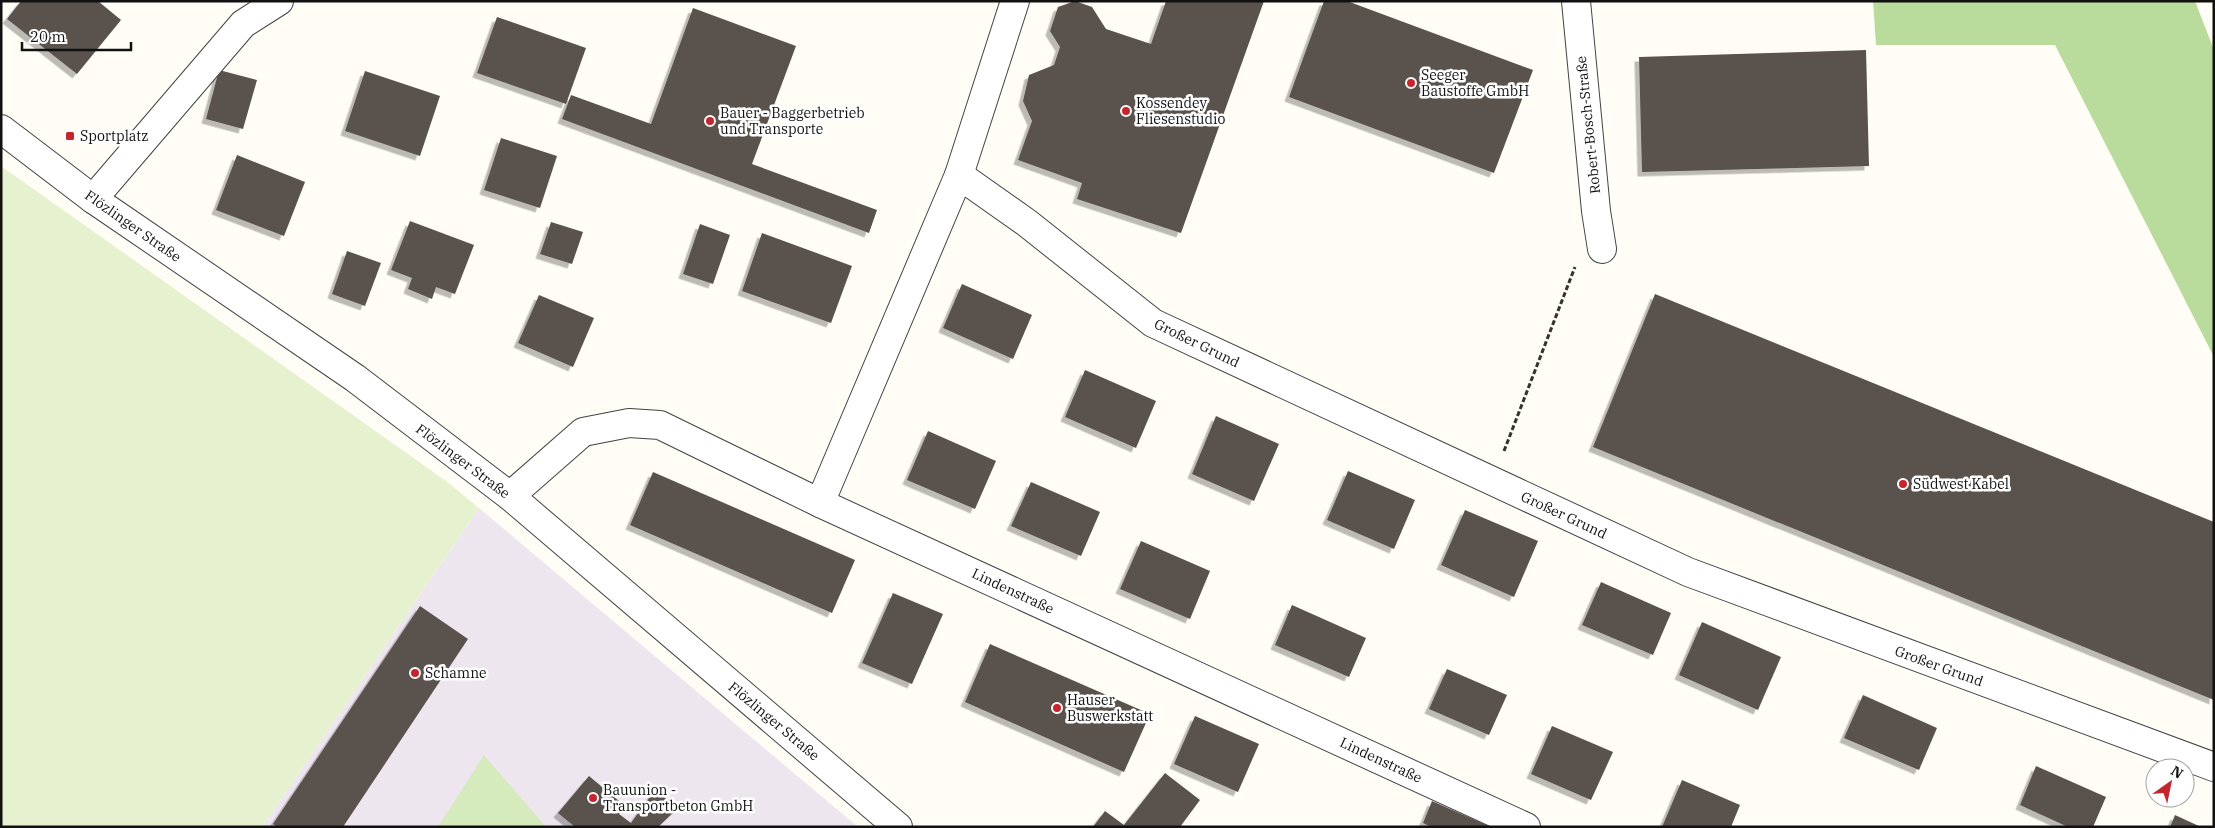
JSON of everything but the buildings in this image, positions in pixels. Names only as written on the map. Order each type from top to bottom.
[{"type":"street","points":[[93,199],[243,24],[279,1]]},
{"type":"street","points":[[820,503],[959,175],[1015,1]]},
{"type":"street","name":"Robert-Bosch-Straße","points":[[1576,1],[1596,211],[1602,249]]},
{"type":"street","name":"Flözlinger Straße","points":[[1,129],[93,199],[354,378],[510,496],[898,827]]},
{"type":"street","name":"Großer Grund","points":[[959,175],[1027,224],[1153,323],[1688,572],[2214,767]]},
{"type":"street","name":"Lindenstraße","points":[[510,496],[583,432],[629,423],[660,425],[820,503],[1526,827]]},
{"type":"path","points":[[1492,482],[1576,265]]},
{"type":"shaded area","points":[[479,508],[858,827],[262,827]]},
{"type":"green space","points":[[1873,1],[2195,1],[2214,50],[2214,357],[2055,45],[1876,45]]},
{"type":"green space","points":[[1,166],[446,481],[479,508],[262,827],[1,827]]},
{"type":"green space","points":[[484,755],[546,827],[438,827]]},
{"type":"place","name":"Seeger Baustoffe GmbH","points":[[1411,83]]},
{"type":"place","name":"Kossendey Fliesenstudio","points":[[1126,111]]},
{"type":"place","name":"Bauer - Baggerbetrieb und Transporte","points":[[710,121]]},
{"type":"place","name":"Sportplatz","points":[[70,136]]},
{"type":"place","name":"Südwest Kabel","points":[[1903,484]]},
{"type":"place","name":"Schamne","points":[[415,673]]},
{"type":"place","name":"Hauser Buswerkstatt","points":[[1057,708]]},
{"type":"place","name":"Bauunion - Transportbeton GmbH","points":[[593,798]]}]
